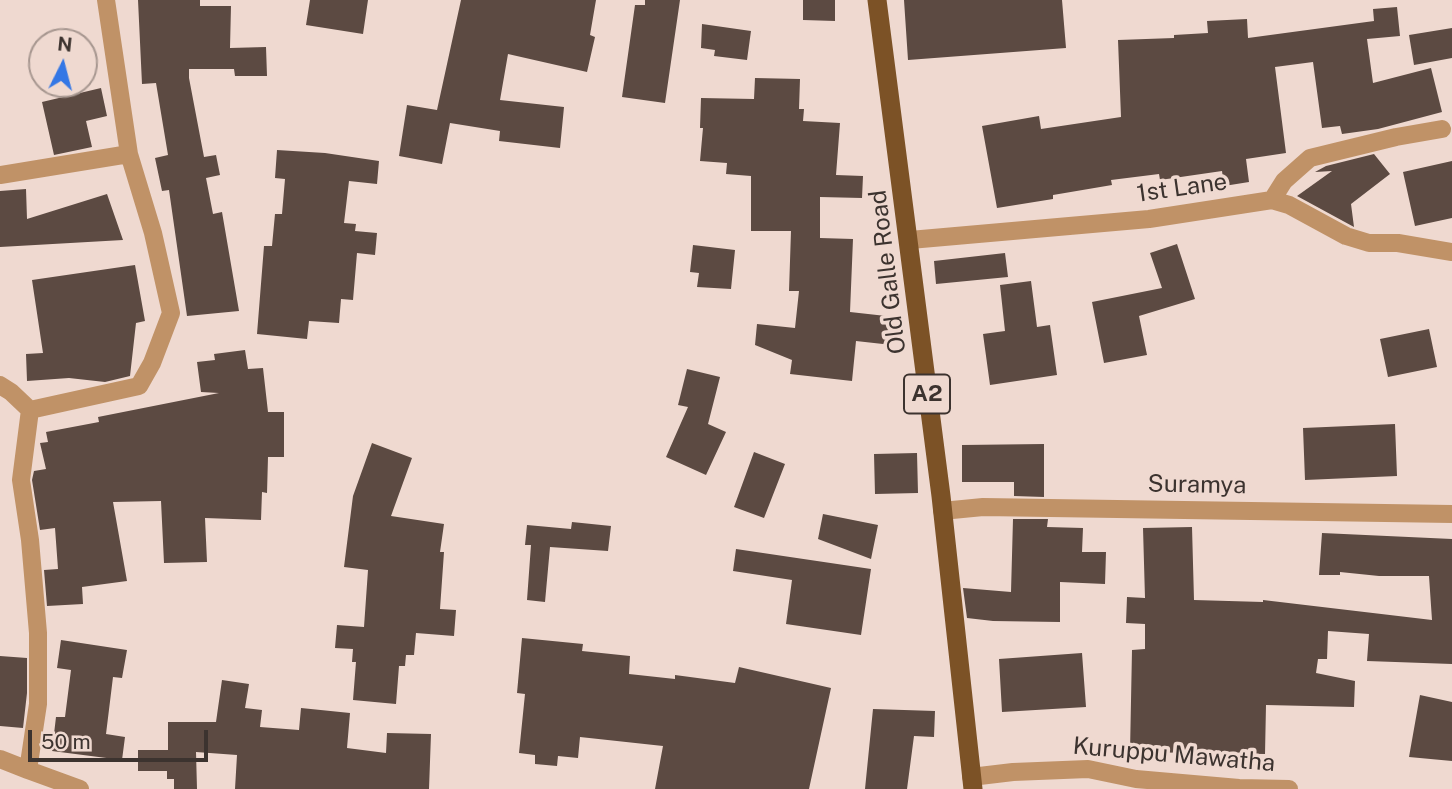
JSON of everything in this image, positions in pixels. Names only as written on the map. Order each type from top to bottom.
[{"type":"highway","name":"Old Galle Road","points":[[877,0],[910,240],[972,783]]},
{"type":"street","points":[[30,410],[139,386],[152,363],[171,313],[153,233],[129,154],[106,0]]},
{"type":"street","points":[[1442,129],[1310,158],[1284,181],[1272,200],[1289,205],[1346,236],[1369,243],[1398,243],[1452,252]]},
{"type":"street","points":[[0,175],[129,154]]},
{"type":"street","name":"1st Lane","points":[[910,240],[1149,219],[1272,200]]},
{"type":"street","points":[[0,385],[30,410]]},
{"type":"street","points":[[29,770],[38,704],[38,633],[30,540],[21,480],[30,410]]},
{"type":"street","name":"Suramya","points":[[942,511],[983,507],[1452,514]]},
{"type":"street","points":[[0,759],[80,789]]},
{"type":"street","name":"Kuruppu Mawatha","points":[[972,783],[1013,772],[1088,769],[1136,779],[1239,788],[1289,789]]},
{"type":"building","points":[[138,0],[200,0],[200,6],[231,6],[230,48],[266,47],[267,76],[235,76],[234,69],[189,69],[204,157],[216,155],[220,175],[206,178],[213,214],[222,212],[239,311],[187,316],[169,190],[162,191],[155,158],[168,155],[156,83],[142,84]]},
{"type":"building","points":[[310,0],[368,0],[363,34],[306,25]]},
{"type":"building","points":[[461,0],[596,0],[590,35],[595,37],[587,72],[508,54],[500,100],[564,107],[560,148],[499,141],[500,131],[450,123],[442,164],[399,156],[407,105],[437,110]]},
{"type":"building","points":[[645,0],[680,0],[665,103],[622,97],[635,5],[645,5]]},
{"type":"building","points":[[803,0],[835,0],[835,21],[803,20]]},
{"type":"building","points":[[904,0],[1062,0],[1066,48],[908,60]]},
{"type":"building","points":[[1397,7],[1400,36],[1367,39],[1373,83],[1431,68],[1442,112],[1378,129],[1342,134],[1340,126],[1322,128],[1313,62],[1275,67],[1286,153],[1246,159],[1249,182],[1224,186],[1222,171],[1160,180],[1159,174],[1111,180],[1112,185],[1053,195],[1053,199],[997,208],[982,126],[1039,116],[1041,129],[1121,117],[1118,40],[1174,38],[1174,35],[1208,33],[1207,21],[1247,19],[1248,38],[1374,21],[1373,9]]},
{"type":"building","points":[[702,24],[751,31],[747,60],[714,56],[715,50],[701,48]]},
{"type":"building","points":[[1452,28],[1452,58],[1414,65],[1409,35]]},
{"type":"building","points":[[755,78],[800,79],[799,109],[804,109],[803,121],[840,123],[836,175],[863,176],[862,198],[820,197],[820,238],[853,239],[850,312],[895,317],[892,345],[856,341],[852,381],[790,374],[792,360],[755,345],[757,324],[795,328],[799,291],[789,291],[791,231],[751,231],[751,176],[726,174],[727,163],[700,161],[703,128],[700,128],[701,98],[754,99]]},
{"type":"building","points":[[101,88],[107,116],[86,121],[92,147],[54,155],[42,102],[59,98],[98,98],[98,89]]},
{"type":"building","points":[[277,150],[325,153],[379,161],[377,184],[349,181],[344,223],[356,224],[355,231],[377,233],[375,255],[357,253],[353,300],[341,299],[339,323],[309,321],[307,339],[257,334],[264,246],[272,246],[275,214],[282,214],[285,179],[275,178]]},
{"type":"building","points":[[1374,154],[1390,174],[1351,204],[1354,227],[1297,196],[1332,171],[1315,172],[1326,166]]},
{"type":"building","points":[[1452,161],[1452,218],[1415,226],[1403,172]]},
{"type":"building","points":[[26,189],[27,219],[107,194],[123,240],[0,247],[0,191]]},
{"type":"building","points":[[1177,244],[1195,299],[1139,316],[1147,355],[1104,363],[1092,302],[1162,288],[1150,253]]},
{"type":"building","points":[[693,245],[735,250],[731,289],[697,287],[699,273],[690,272]]},
{"type":"building","points":[[1005,253],[1008,277],[936,284],[934,261]]},
{"type":"building","points":[[135,265],[145,321],[136,323],[130,376],[105,382],[69,378],[27,381],[26,354],[43,353],[32,280]]},
{"type":"building","points":[[1031,281],[1037,327],[1050,325],[1057,375],[990,385],[983,334],[1005,331],[1000,285]]},
{"type":"building","points":[[1429,329],[1437,367],[1388,377],[1380,339]]},
{"type":"building","points":[[245,350],[248,369],[263,368],[268,412],[284,412],[284,457],[268,457],[267,493],[262,492],[261,520],[205,518],[207,562],[164,563],[161,501],[113,502],[127,581],[82,587],[83,604],[47,606],[44,570],[58,569],[55,528],[40,530],[32,480],[34,471],[46,469],[40,443],[48,442],[46,432],[99,422],[98,417],[219,393],[201,392],[197,362],[215,360],[214,354]]},
{"type":"building","points":[[687,369],[720,377],[708,424],[726,432],[706,475],[666,457],[688,407],[678,405]]},
{"type":"building","points":[[1395,424],[1397,476],[1305,480],[1303,428]]},
{"type":"building","points":[[372,443],[412,458],[391,516],[444,524],[440,552],[444,552],[440,609],[456,610],[454,636],[416,633],[414,655],[406,655],[405,666],[399,666],[396,704],[353,700],[356,662],[352,662],[353,649],[335,648],[337,625],[364,627],[368,570],[344,567],[353,496]]},
{"type":"building","points":[[1044,444],[1044,497],[1014,496],[1014,482],[962,482],[962,445]]},
{"type":"building","points":[[754,452],[785,464],[764,518],[734,507]]},
{"type":"building","points":[[917,453],[918,493],[875,494],[874,454]]},
{"type":"building","points":[[823,514],[878,525],[871,559],[818,539]]},
{"type":"building","points":[[1013,519],[1048,519],[1047,527],[1083,528],[1082,552],[1106,552],[1105,584],[1060,582],[1060,622],[967,618],[963,588],[1011,592]]},
{"type":"building","points":[[572,522],[611,526],[608,551],[550,547],[545,602],[527,600],[531,545],[525,545],[527,525],[571,529]]},
{"type":"building","points":[[1192,527],[1194,600],[1263,600],[1432,620],[1429,576],[1379,576],[1340,572],[1340,575],[1319,575],[1322,533],[1452,539],[1452,664],[1367,661],[1369,634],[1328,631],[1327,659],[1318,659],[1316,673],[1355,681],[1354,707],[1266,705],[1265,754],[1130,752],[1132,650],[1145,649],[1145,624],[1126,623],[1127,597],[1145,598],[1143,528]]},
{"type":"building","points":[[736,549],[871,569],[861,635],[786,624],[792,580],[733,571]]},
{"type":"building","points":[[522,638],[583,644],[582,651],[630,656],[629,674],[675,679],[675,675],[735,683],[739,667],[831,688],[809,789],[655,789],[663,746],[580,737],[578,758],[558,756],[557,766],[535,764],[535,755],[519,753],[525,694],[517,693]]},
{"type":"building","points":[[61,640],[127,650],[122,678],[113,677],[106,734],[125,737],[122,760],[52,751],[56,717],[65,717],[71,670],[57,668]]},
{"type":"building","points":[[1082,653],[1086,707],[1002,712],[999,659]]},
{"type":"building","points":[[0,656],[27,658],[23,728],[0,726]]},
{"type":"building","points":[[222,680],[249,684],[245,708],[262,710],[260,727],[299,730],[301,708],[350,713],[347,748],[386,753],[387,733],[431,734],[429,789],[235,789],[237,755],[196,752],[197,789],[174,789],[174,779],[167,779],[167,771],[138,771],[138,750],[168,750],[168,722],[216,722]]},
{"type":"building","points":[[1420,695],[1452,702],[1452,761],[1409,757]]},
{"type":"building","points":[[873,709],[935,711],[934,737],[914,736],[907,789],[865,789]]}]
